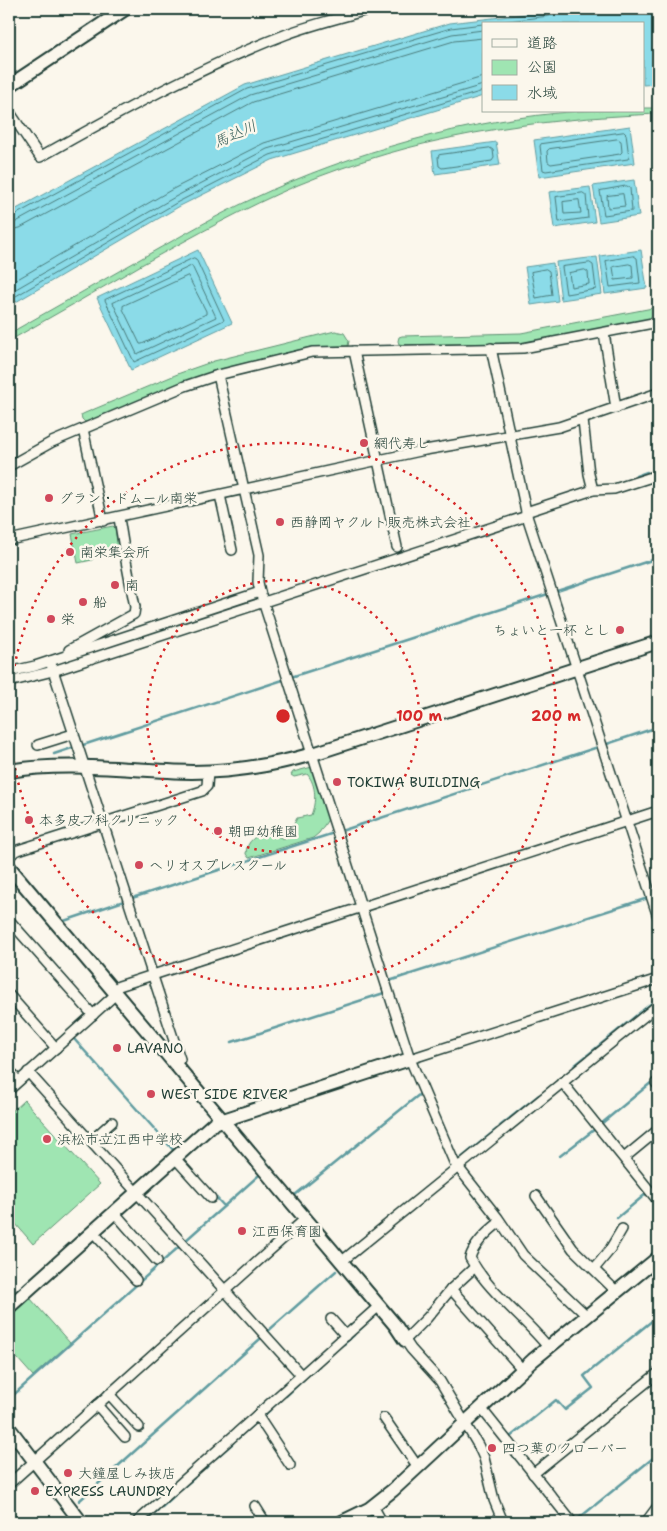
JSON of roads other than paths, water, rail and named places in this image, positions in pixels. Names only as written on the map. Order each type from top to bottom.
[{"type":"street","points":[[9,86],[125,9]]},
{"type":"street","points":[[9,111],[40,157],[164,88],[229,58],[289,33],[371,9]]},
{"type":"street","points":[[9,466],[52,442],[185,386],[218,375],[312,352],[523,348],[658,322]]},
{"type":"street","points":[[604,333],[616,408]]},
{"type":"street","points":[[491,348],[527,514],[658,917]]},
{"type":"street","points":[[354,351],[396,547]]},
{"type":"street","points":[[218,375],[259,555],[258,582],[260,592],[410,1059],[457,1168],[529,1261],[588,1316]]},
{"type":"street","points":[[9,540],[119,518],[425,450],[559,427],[658,393]]},
{"type":"street","points":[[583,420],[589,474],[593,490]]},
{"type":"street","points":[[83,429],[103,521]]},
{"type":"street","points":[[9,682],[53,671],[263,602],[527,514],[593,490],[614,489],[658,474]]},
{"type":"street","points":[[220,496],[232,550]]},
{"type":"street","points":[[69,654],[68,651],[134,614],[135,607],[119,518]]},
{"type":"street","points":[[9,672],[50,661],[260,592]]},
{"type":"street","points":[[9,771],[48,767],[84,767],[208,771],[260,766],[313,754],[658,642]]},
{"type":"street","points":[[50,661],[180,1059],[174,1064]]},
{"type":"street","points":[[38,745],[74,734]]},
{"type":"street","points":[[9,857],[16,852],[202,791],[207,786],[208,771]]},
{"type":"street","points":[[9,1090],[17,1080],[93,1015],[115,993],[119,986],[658,811]]},
{"type":"street","points":[[10,872],[115,993],[379,1306],[411,1349],[440,1381],[484,1458],[494,1500],[503,1522]]},
{"type":"street","points":[[9,920],[93,1015]]},
{"type":"street","points":[[9,1306],[214,1123],[658,979]]},
{"type":"street","points":[[9,995],[56,1048]]},
{"type":"street","points":[[341,1262],[658,1005]]},
{"type":"street","points":[[9,1070],[17,1080]]},
{"type":"street","points":[[28,1072],[302,1375]]},
{"type":"street","points":[[562,1082],[658,1201]]},
{"type":"street","points":[[91,1141],[112,1122]]},
{"type":"street","points":[[624,1158],[658,1130]]},
{"type":"street","points":[[175,1158],[211,1198]]},
{"type":"street","points":[[536,1196],[568,1243],[617,1292]]},
{"type":"street","points":[[114,1212],[157,1261]]},
{"type":"street","points":[[9,1484],[305,1219]]},
{"type":"street","points":[[500,1222],[481,1240],[470,1258],[475,1268],[510,1309],[548,1347]]},
{"type":"street","points":[[594,1268],[609,1251],[622,1229]]},
{"type":"street","points":[[93,1232],[136,1280]]},
{"type":"street","points":[[342,1522],[373,1506],[393,1490],[522,1369],[657,1261]]},
{"type":"street","points":[[405,1340],[427,1318],[451,1289],[475,1268]]},
{"type":"street","points":[[451,1289],[522,1369]]},
{"type":"street","points":[[137,1522],[379,1306]]},
{"type":"street","points":[[331,1319],[346,1336]]},
{"type":"street","points":[[533,1474],[658,1373]]},
{"type":"street","points":[[109,1394],[139,1427]]},
{"type":"street","points":[[97,1405],[125,1437]]},
{"type":"street","points":[[480,1408],[572,1522]]},
{"type":"street","points":[[257,1415],[290,1465]]},
{"type":"street","points":[[384,1418],[418,1467]]},
{"type":"street","points":[[9,1428],[81,1522]]},
{"type":"street","points":[[254,1506],[265,1522]]},
{"type":"street","points":[[373,1506],[382,1522]]},
{"type":"street","points":[[646,1522],[658,1506]]},
{"type":"water","name":"馬込川","points":[[569,9],[658,9],[658,84],[644,85],[644,22],[482,22],[482,96],[272,160],[180,206],[9,306],[9,213],[245,85],[450,23]]},
{"type":"water","points":[[630,126],[635,163],[539,177],[534,140]]},
{"type":"water","points":[[496,142],[500,165],[435,174],[432,151]]},
{"type":"water","points":[[634,180],[639,216],[599,222],[593,186]]},
{"type":"water","points":[[590,187],[595,222],[554,228],[549,192]]},
{"type":"water","points":[[198,250],[232,323],[131,370],[97,298]]},
{"type":"water","points":[[641,250],[647,288],[605,294],[600,256]]},
{"type":"water","points":[[597,257],[602,294],[561,300],[556,262]]},
{"type":"water","points":[[553,263],[558,301],[531,305],[525,267]]},
{"type":"waterway","points":[[636,476],[647,472]]},
{"type":"waterway","points":[[557,591],[658,558]]},
{"type":"waterway","points":[[291,677],[548,594]]},
{"type":"waterway","points":[[80,746],[286,679]]},
{"type":"waterway","points":[[607,744],[658,727]]},
{"type":"waterway","points":[[54,754],[75,747]]},
{"type":"waterway","points":[[341,831],[598,747]]},
{"type":"waterway","points":[[132,898],[334,833]]},
{"type":"waterway","points":[[389,981],[648,898]]},
{"type":"waterway","points":[[64,921],[124,901]]},
{"type":"waterway","points":[[232,1042],[384,993]]},
{"type":"waterway","points":[[574,1066],[658,998]]},
{"type":"waterway","points":[[74,1039],[175,1152]]},
{"type":"waterway","points":[[601,1124],[658,1077]]},
{"type":"waterway","points":[[295,1195],[420,1094]]},
{"type":"waterway","points":[[500,1126],[539,1095]]},
{"type":"waterway","points":[[460,1159],[497,1129]]},
{"type":"waterway","points":[[560,1156],[595,1129]]},
{"type":"waterway","points":[[185,1241],[258,1176]]},
{"type":"waterway","points":[[654,1188],[658,1184]]},
{"type":"waterway","points":[[212,1193],[224,1206]]},
{"type":"waterway","points":[[617,1218],[647,1193]]},
{"type":"waterway","points":[[9,1399],[181,1245]]},
{"type":"waterway","points":[[267,1332],[336,1271]]},
{"type":"waterway","points":[[358,1331],[377,1314]]},
{"type":"waterway","points":[[510,1437],[556,1400],[565,1410],[593,1388],[584,1376],[658,1316]]},
{"type":"waterway","points":[[344,1344],[354,1335]]},
{"type":"waterway","points":[[79,1501],[260,1339]]},
{"type":"waterway","points":[[325,1360],[335,1351]]},
{"type":"waterway","points":[[307,1376],[319,1366]]},
{"type":"waterway","points":[[654,1371],[658,1367]]},
{"type":"waterway","points":[[286,1396],[304,1379]]},
{"type":"waterway","points":[[262,1417],[270,1410]]},
{"type":"waterway","points":[[237,1439],[258,1420]]},
{"type":"waterway","points":[[216,1458],[233,1443]]},
{"type":"waterway","points":[[578,1519],[658,1454]]},
{"type":"waterway","points":[[206,1468],[209,1464]]},
{"type":"waterway","points":[[181,1489],[194,1478]]},
{"type":"waterway","points":[[162,1507],[175,1495]]},
{"type":"waterway","points":[[149,1518],[158,1510]]},
{"type":"place","name":"網代寿し","points":[[364,443]]},
{"type":"place","name":"グラン・ドムール南栄","points":[[49,498]]},
{"type":"place","name":"西静岡ヤクルト販売株式会社","points":[[280,522]]},
{"type":"place","name":"南栄集会所","points":[[70,552]]},
{"type":"place","name":"南","points":[[115,585]]},
{"type":"place","name":"船","points":[[83,602]]},
{"type":"place","name":"栄","points":[[51,619]]},
{"type":"place","name":"ちょいと一杯 とし","points":[[620,630]]},
{"type":"place","name":"TOKIWA BUILDING","points":[[337,782]]},
{"type":"place","name":"本多皮フ科クリニック","points":[[29,820]]},
{"type":"place","name":"朝田幼稚園","points":[[218,831]]},
{"type":"place","name":"ヘリオスプレスクール","points":[[139,865]]},
{"type":"place","name":"LAVANO","points":[[117,1048]]},
{"type":"place","name":"WEST SIDE RIVER","points":[[151,1094]]},
{"type":"place","name":"浜松市立江西中学校","points":[[47,1139]]},
{"type":"place","name":"江西保育園","points":[[242,1231]]},
{"type":"place","name":"四つ葉のクローバー","points":[[492,1448]]},
{"type":"place","name":"大鐘屋しみ抜店","points":[[68,1473]]},
{"type":"place","name":"EXPRESS LAUNDRY","points":[[35,1491]]}]
